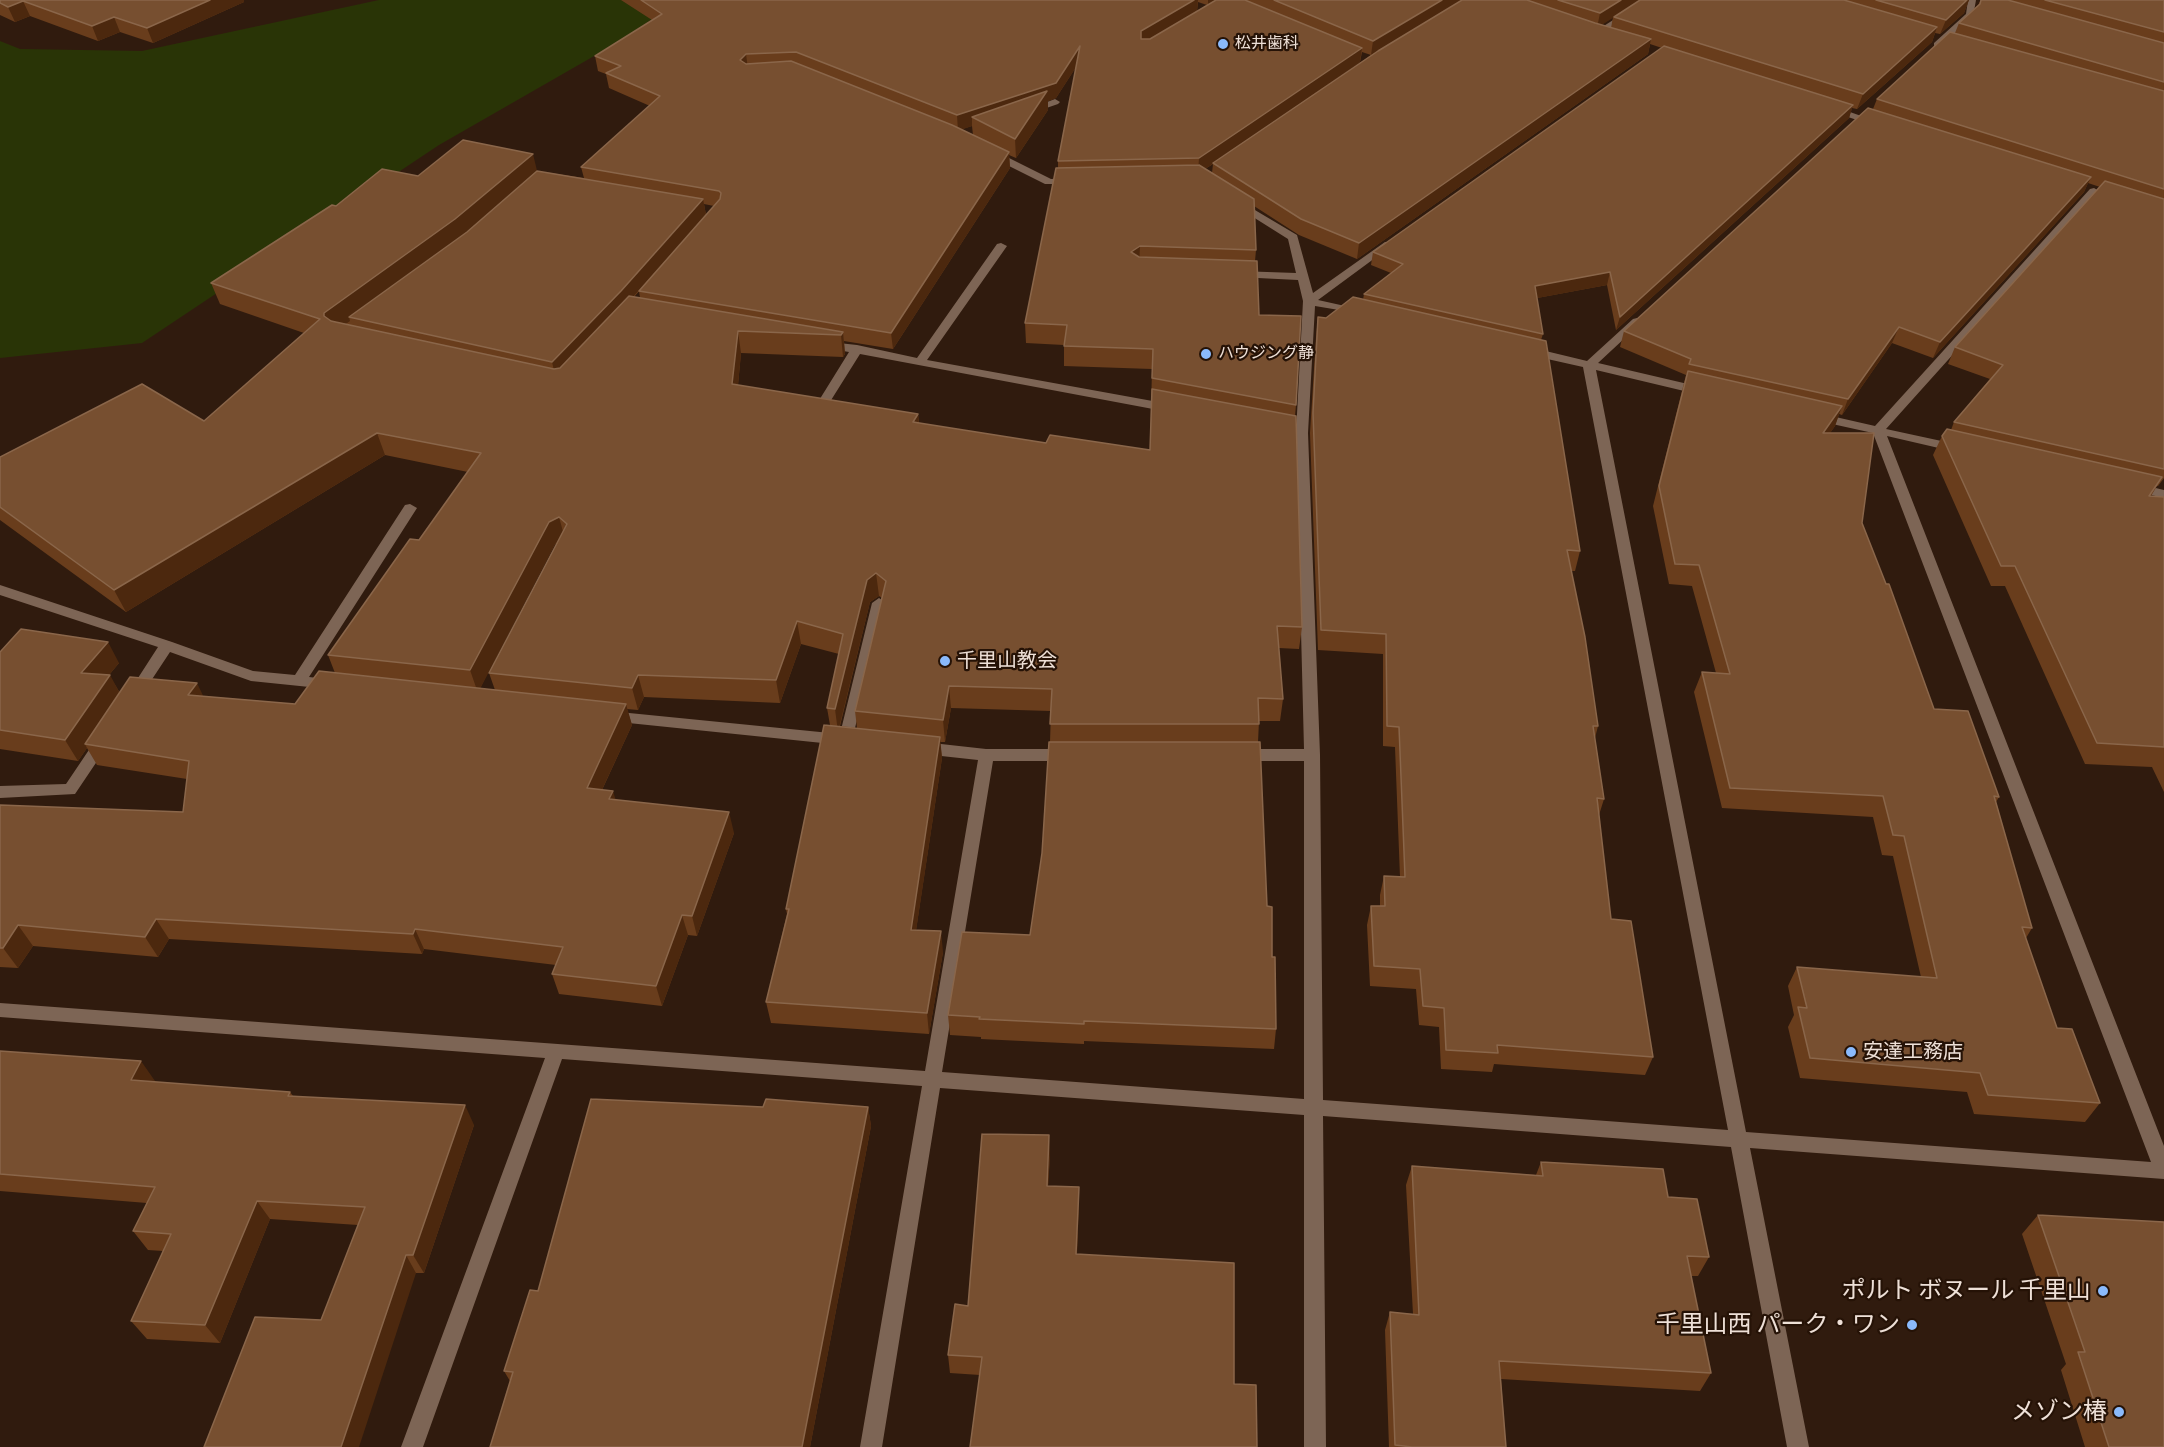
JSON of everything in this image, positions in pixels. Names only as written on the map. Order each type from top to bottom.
[{"type":"street","points":[[1596,34],[1651,0]]},
{"type":"street","points":[[1926,56],[1970,15],[1975,2]]},
{"type":"street","points":[[1023,113],[1055,102]]},
{"type":"street","points":[[1815,104],[1882,124]]},
{"type":"street","points":[[978,146],[1049,182],[1084,181]]},
{"type":"street","points":[[1878,430],[2094,191]]},
{"type":"street","points":[[1228,196],[1293,237],[1310,301],[1296,432],[1312,755],[1315,1447]]},
{"type":"street","points":[[1310,301],[1397,239]]},
{"type":"street","points":[[921,360],[1001,246]]},
{"type":"street","points":[[1221,274],[1302,277]]},
{"type":"street","points":[[1310,301],[1368,314]]},
{"type":"street","points":[[1589,365],[1650,309]]},
{"type":"street","points":[[812,342],[921,360],[1186,411]]},
{"type":"street","points":[[824,402],[857,349]]},
{"type":"street","points":[[1519,349],[1716,394]]},
{"type":"street","points":[[1589,365],[1798,1447]]},
{"type":"street","points":[[1808,415],[1969,451]]},
{"type":"street","points":[[0,1010],[2164,1171],[1878,430]]},
{"type":"street","points":[[2118,484],[2164,494]]},
{"type":"street","points":[[300,680],[410,508]]},
{"type":"street","points":[[0,590],[167,645],[251,676],[346,686]]},
{"type":"street","points":[[588,713],[852,741],[879,603]]},
{"type":"street","points":[[0,792],[70,790],[167,645]]},
{"type":"street","points":[[904,746],[986,755],[1079,755]]},
{"type":"street","points":[[871,1447],[986,755]]},
{"type":"street","points":[[1219,755],[1312,755]]},
{"type":"street","points":[[412,1447],[556,1052]]},
{"type":"green space","points":[[379,0],[653,0],[665,10],[622,40],[439,145],[142,343],[0,358],[0,41],[20,49],[142,51]]},
{"type":"building","points":[[0,0],[210,0],[147,28],[114,17],[92,26],[23,1],[8,7],[0,3]]},
{"type":"building","points":[[641,0],[1194,0],[1141,31],[1141,39],[1150,39],[1216,0],[1245,0],[1362,48],[1199,158],[1058,161],[1080,46],[1056,83],[957,115],[796,52],[746,54],[740,60],[746,64],[791,61],[952,125],[1009,152],[891,333],[639,291],[720,199],[721,193],[581,167],[660,96],[606,73],[621,66],[595,56],[662,14]]},
{"type":"building","points":[[1274,0],[1442,0],[1373,41]]},
{"type":"building","points":[[1462,0],[1527,0],[1651,39],[1359,243],[1301,219],[1213,163],[1378,51]]},
{"type":"building","points":[[1558,0],[1621,0],[1600,13]]},
{"type":"building","points":[[1640,0],[1844,0],[1937,27],[1863,94],[1614,17]]},
{"type":"building","points":[[1876,0],[1967,0],[1946,20]]},
{"type":"building","points":[[1981,0],[2008,0],[2164,43],[2164,82],[1959,23],[1980,4]]},
{"type":"building","points":[[2045,0],[2164,0],[2164,32]]},
{"type":"building","points":[[1950,32],[2164,91],[2164,189],[1877,99]]},
{"type":"building","points":[[1664,46],[1853,105],[1620,317],[1610,272],[1535,286],[1543,334],[1364,294],[1403,264],[1373,252]]},
{"type":"building","points":[[1047,91],[1015,139],[972,117]]},
{"type":"building","points":[[1868,108],[2091,177],[1940,342],[1899,327],[1848,399],[1689,364],[1691,359],[1624,331]]},
{"type":"building","points":[[463,140],[533,154],[455,219],[324,313],[324,316],[331,321],[554,369],[560,368],[629,296],[843,332],[841,335],[738,331],[732,384],[918,414],[913,422],[1046,443],[1050,435],[1150,450],[1152,389],[1296,416],[1302,627],[1277,626],[1283,699],[1258,698],[1259,724],[1050,724],[1052,689],[949,686],[943,720],[855,711],[886,581],[876,573],[867,580],[835,709],[827,708],[843,634],[797,621],[776,680],[638,675],[632,688],[489,673],[567,524],[559,517],[549,522],[470,670],[328,655],[410,539],[419,540],[481,453],[377,433],[114,590],[0,507],[0,457],[142,384],[204,421],[320,319],[211,283],[332,205],[336,206],[382,169],[418,176]]},
{"type":"building","points":[[1199,165],[1254,199],[1256,250],[1140,246],[1131,252],[1139,257],[1257,261],[1259,315],[1301,316],[1296,405],[1152,378],[1153,349],[1064,346],[1067,325],[1025,323],[1056,168]]},
{"type":"building","points":[[537,171],[703,199],[621,291],[552,362],[349,317],[467,232]]},
{"type":"building","points":[[2105,181],[2164,199],[2164,469],[1954,422],[2003,365],[1955,347]]},
{"type":"building","points":[[1353,297],[1546,341],[1580,551],[1567,550],[1585,637],[1598,726],[1593,726],[1604,799],[1597,798],[1611,919],[1631,921],[1653,1057],[1497,1045],[1498,1053],[1446,1050],[1444,1008],[1423,1006],[1420,969],[1374,966],[1371,906],[1385,906],[1384,876],[1405,877],[1399,727],[1387,726],[1386,634],[1321,630],[1313,413],[1318,317],[1326,318]]},
{"type":"building","points":[[1688,371],[1842,406],[1823,433],[1874,433],[1862,523],[1886,584],[1889,584],[1934,709],[1968,711],[1999,797],[1994,796],[2032,928],[2022,927],[2057,1028],[2072,1029],[2100,1103],[1988,1095],[1980,1073],[1810,1058],[1798,1007],[1807,1008],[1797,967],[1937,978],[1904,836],[1893,835],[1883,796],[1730,788],[1702,672],[1730,674],[1699,565],[1675,564],[1659,486]]},
{"type":"building","points":[[1947,429],[2162,477],[2149,496],[2164,497],[2164,747],[2097,743],[2015,566],[2001,566],[1942,436]]},
{"type":"building","points":[[21,629],[108,642],[81,673],[110,675],[65,740],[0,730],[0,652]]},
{"type":"building","points":[[319,671],[626,704],[587,788],[613,791],[609,799],[729,812],[692,916],[682,915],[656,986],[552,974],[563,947],[415,929],[413,934],[156,919],[145,937],[18,925],[3,948],[0,948],[0,805],[183,812],[189,761],[85,744],[130,677],[197,683],[188,695],[295,704]]},
{"type":"building","points":[[824,725],[940,737],[911,930],[941,931],[927,1013],[766,1002],[789,909],[786,909]]},
{"type":"building","points":[[1049,742],[1260,742],[1267,906],[1272,907],[1272,957],[1275,957],[1276,1029],[1084,1021],[1084,1024],[979,1019],[980,1017],[948,1015],[962,932],[1030,935],[1042,853]]},
{"type":"building","points":[[0,1051],[141,1061],[131,1080],[290,1092],[288,1096],[465,1105],[413,1255],[406,1255],[341,1447],[204,1447],[255,1317],[321,1320],[365,1207],[257,1201],[205,1325],[131,1321],[171,1234],[133,1231],[155,1187],[0,1174]]},
{"type":"building","points":[[591,1099],[763,1107],[766,1099],[868,1107],[802,1447],[490,1447],[513,1372],[504,1371],[530,1290],[538,1291]]},
{"type":"building","points":[[982,1134],[1049,1135],[1047,1186],[1079,1187],[1076,1254],[1234,1263],[1234,1384],[1256,1385],[1257,1447],[970,1447],[982,1357],[948,1355],[955,1304],[968,1306]]},
{"type":"building","points":[[1541,1162],[1663,1169],[1668,1197],[1697,1199],[1709,1257],[1687,1256],[1711,1373],[1499,1361],[1506,1447],[1395,1445],[1390,1312],[1419,1315],[1412,1166],[1543,1176]]},
{"type":"building","points":[[2038,1215],[2164,1222],[2164,1447],[2109,1447],[2078,1352],[2085,1352]]},
{"type":"place","name":"松井歯科","points":[[1223,44]]},
{"type":"place","name":"ハウジング静","points":[[1206,354]]},
{"type":"place","name":"千里山教会","points":[[945,661]]},
{"type":"place","name":"安達工務店","points":[[1851,1052]]},
{"type":"place","name":"ポルト ボヌール 千里山","points":[[2103,1291]]},
{"type":"place","name":"千里山西 パーク・ワン","points":[[1912,1325]]},
{"type":"place","name":"メゾン椿","points":[[2119,1412]]}]
